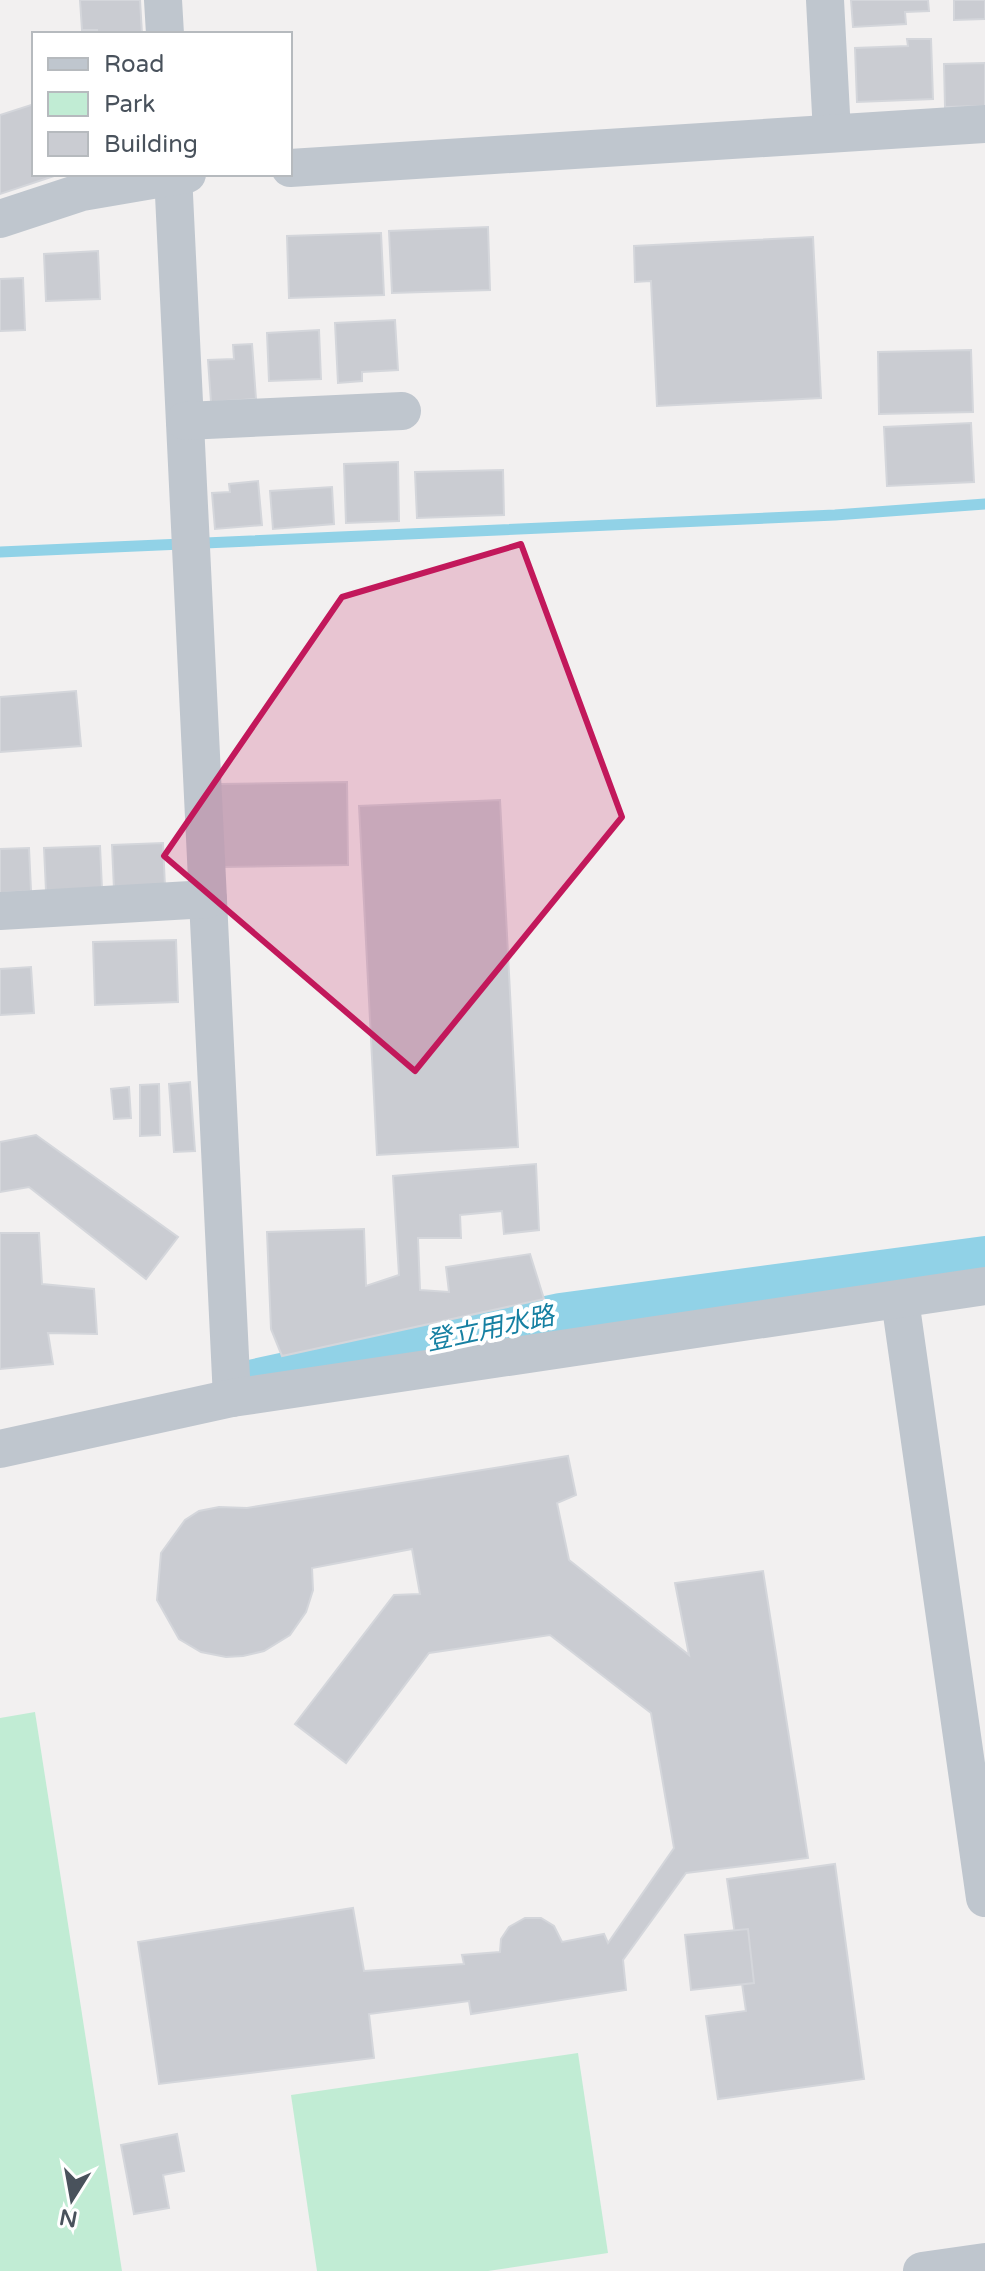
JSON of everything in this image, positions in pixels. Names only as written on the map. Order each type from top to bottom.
[{"type":"street","points":[[163,0],[165,32]]},
{"type":"street","points":[[825,0],[832,133]]},
{"type":"street","points":[[292,168],[985,124]]},
{"type":"street","points":[[0,219],[82,192],[163,176]]},
{"type":"street","points":[[173,176],[232,1398]]},
{"type":"street","points":[[185,421],[402,411]]},
{"type":"street","points":[[0,911],[208,899]]},
{"type":"street","points":[[0,1449],[232,1398],[985,1286]]},
{"type":"street","points":[[900,1300],[985,1898]]},
{"type":"street","points":[[922,2271],[985,2262]]},
{"type":"highlighted area","points":[[521,544],[622,817],[415,1071],[164,856],[342,597]]},
{"type":"green space","points":[[35,1712],[122,2271],[0,2271],[0,1718]]},
{"type":"green space","points":[[578,2053],[608,2253],[488,2271],[317,2271],[291,2095]]},
{"type":"building","points":[[80,0],[140,0],[142,32],[82,30]]},
{"type":"building","points":[[851,0],[928,0],[929,11],[905,12],[906,24],[853,27]]},
{"type":"building","points":[[954,0],[985,0],[985,19],[954,20]]},
{"type":"building","points":[[907,39],[931,39],[933,99],[857,102],[855,48],[908,46]]},
{"type":"building","points":[[985,63],[985,106],[945,107],[944,64]]},
{"type":"building","points":[[32,105],[32,176],[54,176],[0,194],[0,115]]},
{"type":"building","points":[[488,227],[490,290],[392,293],[389,231]]},
{"type":"building","points":[[381,233],[384,295],[289,298],[287,236]]},
{"type":"building","points":[[813,237],[821,398],[657,406],[651,281],[635,282],[634,246]]},
{"type":"building","points":[[98,251],[100,299],[46,301],[44,254]]},
{"type":"building","points":[[23,278],[25,330],[0,331],[0,279]]},
{"type":"building","points":[[395,320],[398,370],[362,372],[362,381],[338,383],[335,323]]},
{"type":"building","points":[[319,330],[321,379],[269,381],[267,333]]},
{"type":"building","points":[[252,344],[256,399],[211,402],[208,360],[234,359],[233,345]]},
{"type":"building","points":[[971,350],[973,412],[879,414],[878,352]]},
{"type":"building","points":[[971,423],[974,482],[887,486],[884,427]]},
{"type":"building","points":[[398,462],[399,521],[346,523],[344,464]]},
{"type":"building","points":[[503,470],[504,515],[417,518],[415,472]]},
{"type":"building","points":[[258,481],[262,525],[215,529],[212,493],[230,492],[229,484]]},
{"type":"building","points":[[332,487],[334,524],[273,529],[270,491]]},
{"type":"building","points":[[76,691],[81,746],[0,752],[0,697]]},
{"type":"building","points":[[347,782],[348,865],[221,867],[220,784]]},
{"type":"building","points":[[500,800],[518,1147],[377,1155],[359,806]]},
{"type":"building","points":[[163,843],[165,887],[114,889],[112,845]]},
{"type":"building","points":[[100,846],[102,889],[46,891],[44,848]]},
{"type":"building","points":[[29,848],[31,891],[0,893],[0,849]]},
{"type":"building","points":[[176,940],[178,1002],[95,1005],[93,942]]},
{"type":"building","points":[[31,967],[34,1013],[0,1015],[0,969]]},
{"type":"building","points":[[190,1082],[195,1151],[174,1152],[169,1084]]},
{"type":"building","points":[[159,1084],[160,1135],[140,1136],[140,1085]]},
{"type":"building","points":[[129,1087],[131,1118],[114,1119],[111,1089]]},
{"type":"building","points":[[36,1135],[178,1237],[146,1279],[29,1187],[0,1192],[0,1142]]},
{"type":"building","points":[[536,1164],[539,1230],[504,1234],[502,1211],[460,1215],[461,1238],[418,1238],[420,1290],[449,1292],[446,1267],[530,1254],[544,1299],[282,1356],[271,1329],[267,1232],[364,1229],[366,1286],[399,1275],[393,1176]]},
{"type":"building","points":[[0,1233],[39,1233],[42,1284],[94,1289],[97,1334],[48,1333],[53,1364],[0,1369]]},
{"type":"building","points":[[568,1456],[576,1495],[557,1503],[569,1560],[689,1655],[675,1583],[763,1571],[808,1858],[686,1873],[623,1960],[626,1990],[471,2014],[469,2001],[369,2014],[374,2058],[159,2084],[138,1942],[353,1908],[364,1971],[464,1964],[462,1955],[500,1952],[501,1939],[509,1927],[525,1918],[541,1918],[554,1926],[562,1942],[604,1934],[608,1943],[674,1848],[651,1713],[550,1635],[429,1653],[346,1763],[295,1724],[394,1595],[420,1594],[412,1549],[312,1568],[313,1590],[306,1612],[290,1635],[264,1651],[243,1656],[226,1657],[201,1652],[179,1639],[157,1600],[161,1553],[185,1520],[199,1511],[219,1507],[247,1508]]},
{"type":"building","points":[[835,1864],[864,2079],[718,2099],[706,2016],[746,2011],[727,1879]]},
{"type":"building","points":[[748,1929],[754,1983],[691,1990],[685,1935]]},
{"type":"building","points":[[177,2134],[184,2171],[163,2175],[169,2208],[134,2214],[121,2145]]},
{"type":"waterway","points":[[0,552],[835,515],[985,504]]},
{"type":"waterway","name":"登立用水路","points":[[245,1380],[560,1312],[985,1255]]}]
